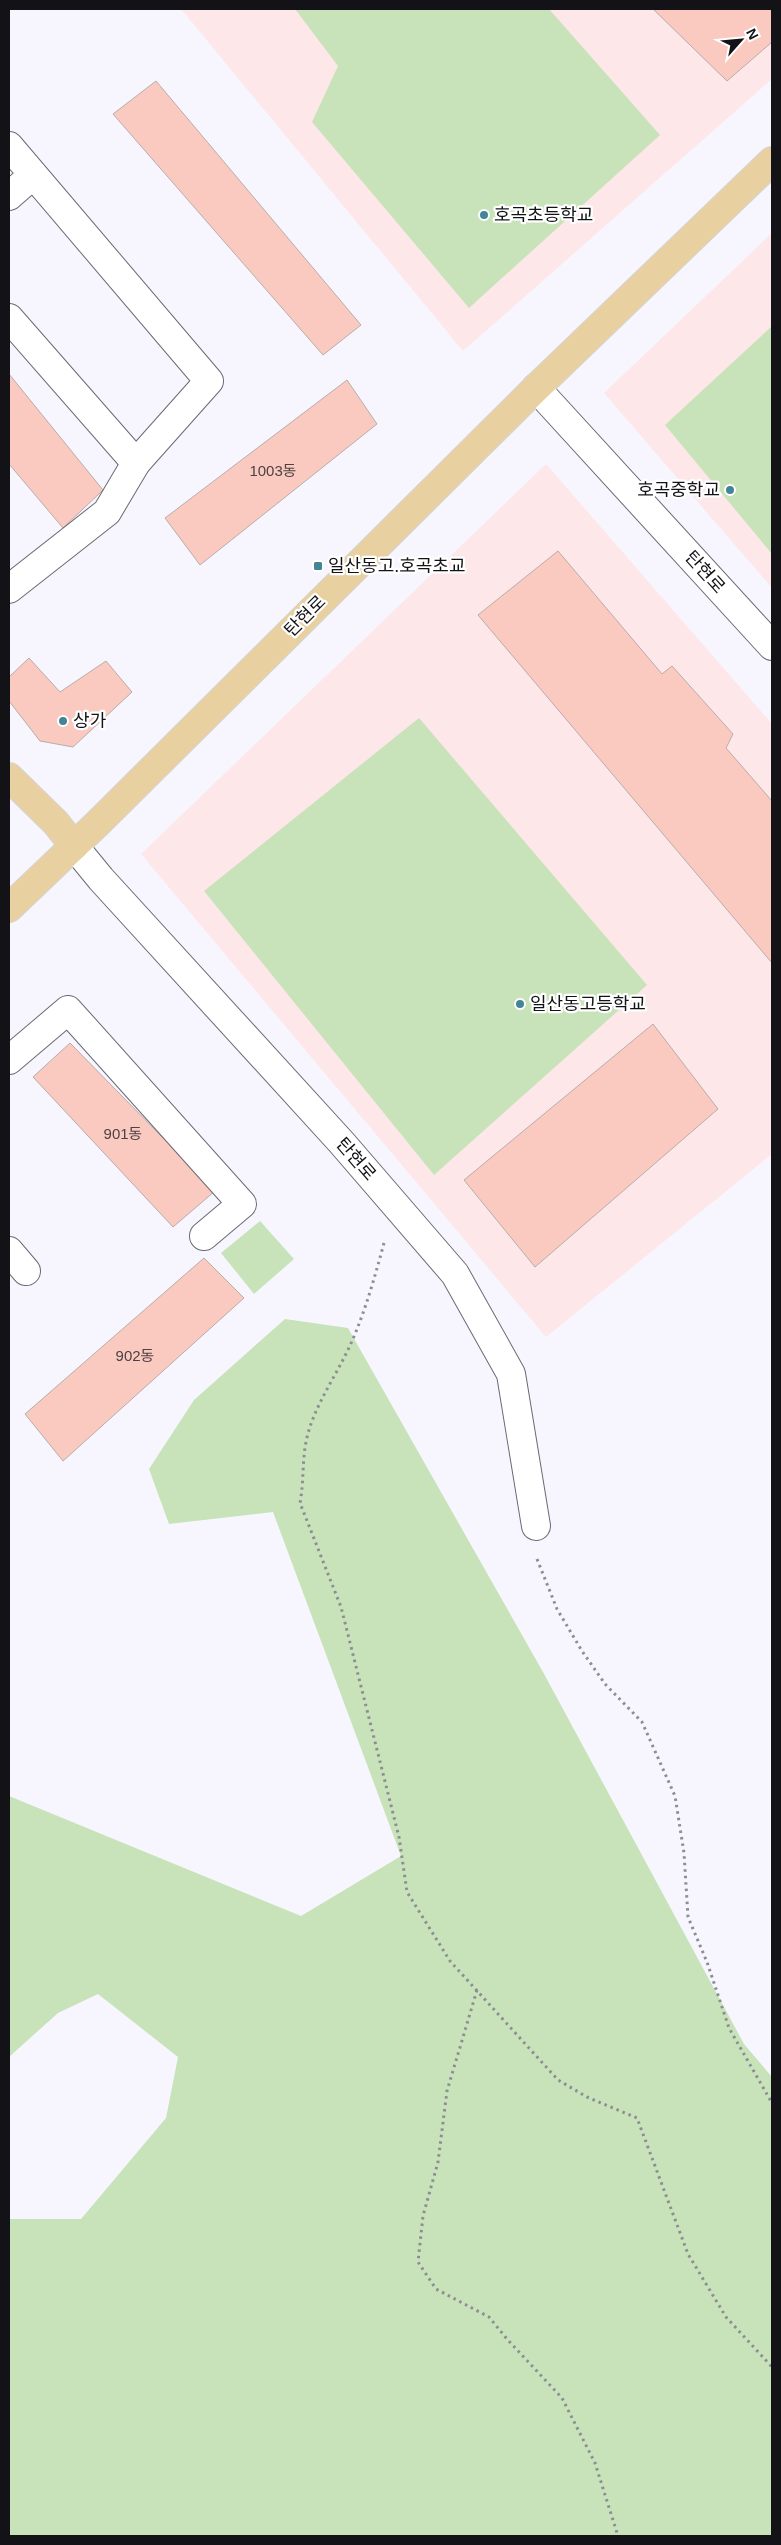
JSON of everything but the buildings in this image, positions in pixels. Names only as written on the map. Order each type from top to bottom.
[{"type":"main road","name":"탄현로","points":[[9,908],[74,846],[536,388],[772,161]]},
{"type":"main road","name":"탄현로","points":[[9,777],[56,823],[74,846]]},
{"type":"street","points":[[9,146],[209,381],[136,463],[107,512],[9,589]]},
{"type":"street","points":[[9,196],[33,175]]},
{"type":"street","points":[[9,318],[136,463]]},
{"type":"street","name":"탄현로","points":[[536,388],[772,646]]},
{"type":"street","name":"탄현로","points":[[74,846],[101,879],[342,1143],[455,1274],[511,1374],[536,1526]]},
{"type":"street","points":[[9,1060],[68,1010],[242,1204],[204,1236]]},
{"type":"path","points":[[385,1237],[372,1287],[352,1341],[316,1412],[306,1442],[300,1503],[341,1608],[399,1837],[407,1892],[450,1961],[558,2080],[587,2098],[637,2118],[688,2254],[726,2317],[772,2367]]},
{"type":"path","points":[[536,1526],[535,1552],[557,1609],[605,1684],[642,1722],[674,1796],[684,1853],[688,1917],[707,1962],[729,2028],[772,2103]]},
{"type":"path","points":[[477,1989],[447,2091],[438,2162],[423,2216],[418,2262],[436,2289],[489,2316],[507,2339],[562,2398],[595,2463],[618,2536]]},
{"type":"shaded area","name":"호곡초등학교","points":[[181,9],[772,9],[772,79],[463,351]]},
{"type":"shaded area","name":"호곡중학교","points":[[772,233],[772,588],[604,393]]},
{"type":"shaded area","name":"일산동고등학교","points":[[546,464],[772,724],[772,1154],[546,1337],[141,854]]},
{"type":"green space","points":[[295,9],[549,9],[660,135],[469,308],[312,122],[338,66]]},
{"type":"green space","points":[[772,326],[772,554],[665,425]]},
{"type":"green space","points":[[419,718],[647,985],[434,1175],[204,891]]},
{"type":"green space","points":[[260,1221],[294,1259],[254,1294],[221,1253]]},
{"type":"green space","points":[[285,1319],[348,1328],[543,1672],[744,2044],[772,2077],[772,2536],[9,2536],[9,2219],[81,2219],[166,2118],[178,2057],[98,1994],[58,2013],[9,2057],[9,1796],[301,1916],[401,1856],[273,1512],[169,1524],[149,1469],[194,1400]]},
{"type":"place","name":"호곡초등학교","points":[[484,215]]},
{"type":"place","name":"호곡중학교","points":[[730,490]]},
{"type":"place","name":"일산동고.호곡초교","points":[[318,566]]},
{"type":"place","name":"상가","points":[[63,721]]},
{"type":"place","name":"일산동고등학교","points":[[520,1004]]}]
